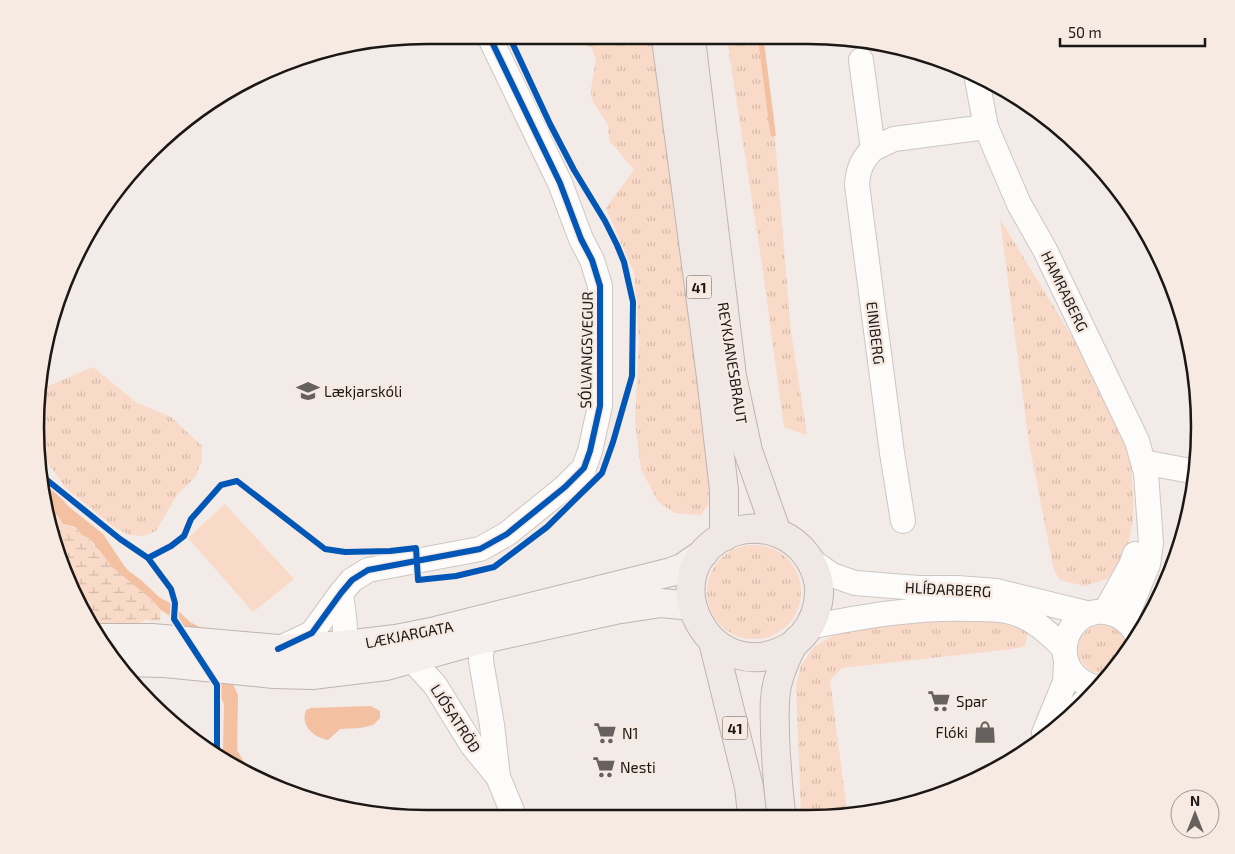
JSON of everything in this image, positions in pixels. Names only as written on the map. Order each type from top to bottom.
[{"type":"highway","name":"REYKJANESBRAUT","points":[[667,44],[724,490],[714,545]]},
{"type":"highway","name":"REYKJANESBRAUT","points":[[692,44],[732,376],[748,451],[777,533]]},
{"type":"highway","points":[[714,545],[741,530],[768,530],[777,533],[795,543],[809,559],[819,586],[816,614],[801,636],[779,679],[774,698],[781,810]]},
{"type":"highway","name":"41","points":[[714,545],[697,565],[692,578],[690,592],[692,606],[699,626],[713,642],[731,653],[753,657],[774,655],[801,636]]},
{"type":"highway","name":"41","points":[[713,642],[749,786],[752,810]]},
{"type":"main road","name":"LÆKJARGATA","points":[[109,641],[143,660],[271,657],[396,639],[631,583],[682,568],[714,545]]},
{"type":"main road","name":"LÆKJARGATA","points":[[271,657],[312,675],[367,669],[412,660],[486,638],[615,610],[648,604],[668,603],[692,606]]},
{"type":"street","name":"SÓLVANGSVEGUR","points":[[271,657],[312,632],[352,580],[368,570],[480,549],[508,534],[558,493],[584,468],[590,451],[600,406],[600,286],[592,260],[581,239],[560,183],[493,44]]},
{"type":"street","points":[[861,60],[873,149]]},
{"type":"street","name":"HAMRABERG","points":[[978,83],[986,127],[1019,204],[1045,250],[1137,441],[1143,462],[1148,492],[1148,509],[1115,621]]},
{"type":"street","name":"EINIBERG","points":[[903,521],[892,453],[857,185],[858,170],[865,157],[873,149],[894,138],[986,127]]},
{"type":"street","points":[[1143,462],[1189,471]]},
{"type":"street","name":"HLÍÐARBERG","points":[[809,559],[832,576],[855,583],[996,591],[1115,621]]},
{"type":"street","points":[[312,675],[333,666],[341,657],[346,645],[341,593]]},
{"type":"street","name":"HLÍÐARBERG","points":[[801,636],[855,618],[910,610],[939,608],[1002,610],[1020,615],[1040,625],[1065,656],[1071,672],[1079,680],[1091,686]]},
{"type":"street","points":[[1047,727],[1064,682],[1066,637],[1072,627],[1080,619],[1115,621]]},
{"type":"street","name":"LJÓSATRÖÐ","points":[[486,638],[481,653],[481,661],[492,725],[498,777],[512,810]]},
{"type":"street","name":"LJÓSATRÖÐ","points":[[412,660],[435,685],[472,745],[498,777]]},
{"type":"green space","points":[[581,44],[658,44],[677,189],[709,484],[708,505],[701,515],[675,513],[658,502],[641,469],[635,422],[639,340],[634,273],[606,208],[634,170],[609,140],[608,125],[592,100],[591,89],[596,59],[591,47]]},
{"type":"green space","points":[[728,44],[763,44],[775,140],[791,332],[807,435],[784,427],[761,258]]},
{"type":"green space","points":[[1000,219],[1074,340],[1130,454],[1133,520],[1128,546],[1119,568],[1107,579],[1085,586],[1060,580],[1054,570],[1029,444]]},
{"type":"green space","points":[[93,367],[137,403],[171,417],[202,446],[202,461],[195,477],[177,495],[156,531],[143,536],[129,535],[114,527],[66,488],[46,459],[44,427],[46,387]]},
{"type":"green space","points":[[225,504],[294,579],[253,612],[188,538]]},
{"type":"green space","points":[[53,509],[65,526],[73,527],[89,538],[112,567],[151,599],[161,610],[160,621],[144,620],[140,623],[99,626],[73,574]]},
{"type":"green space","points":[[754,545],[772,549],[787,559],[797,574],[801,592],[797,610],[787,625],[772,635],[754,639],[736,635],[721,625],[711,610],[707,592],[711,574],[721,559],[736,549]]},
{"type":"green space","points":[[953,617],[1018,625],[1028,632],[1025,646],[1012,649],[842,668],[830,680],[846,808],[801,810],[796,686],[801,666],[814,647],[837,633],[882,621]]},
{"type":"green space","points":[[1097,625],[1107,625],[1115,629],[1125,642],[1102,673],[1097,673],[1085,666],[1078,654],[1078,644],[1082,636],[1089,629]]},
{"type":"shaded area","points":[[49,487],[68,506],[103,534],[130,572],[159,597],[170,603],[190,622],[205,630],[222,660],[238,695],[237,750],[244,762],[274,778],[224,752],[224,704],[220,695],[219,685],[186,627],[161,610],[151,599],[112,567],[89,538],[82,535],[75,527],[63,524],[53,509]]},
{"type":"shaded area","points":[[371,706],[380,711],[380,718],[373,725],[340,729],[328,740],[313,733],[305,721],[306,710],[311,708]]},
{"type":"waterway","points":[[762,44],[773,134]]},
{"type":"cycle path","points":[[278,649],[312,633],[352,580],[368,570],[480,549],[507,534],[565,487],[584,468],[590,451],[600,406],[600,286],[592,260],[581,239],[560,183],[493,44]]},
{"type":"cycle path","points":[[148,558],[171,546],[184,536],[191,519],[221,485],[237,481],[325,549],[345,552],[390,551],[416,548],[418,580],[456,576],[494,567],[547,527],[602,473],[632,376],[633,302],[624,262],[617,245],[550,124],[513,44]]},
{"type":"cycle path","points":[[48,480],[120,539],[148,558],[171,589],[175,603],[174,619],[217,685],[217,748]]},
{"type":"place","name":"Lækjarskóli","points":[[308,391]]},
{"type":"place","name":"Spar","points":[[939,701]]},
{"type":"place","name":"Flóki","points":[[985,732]]},
{"type":"place","name":"N1","points":[[605,733]]},
{"type":"place","name":"Nesti","points":[[604,767]]}]
